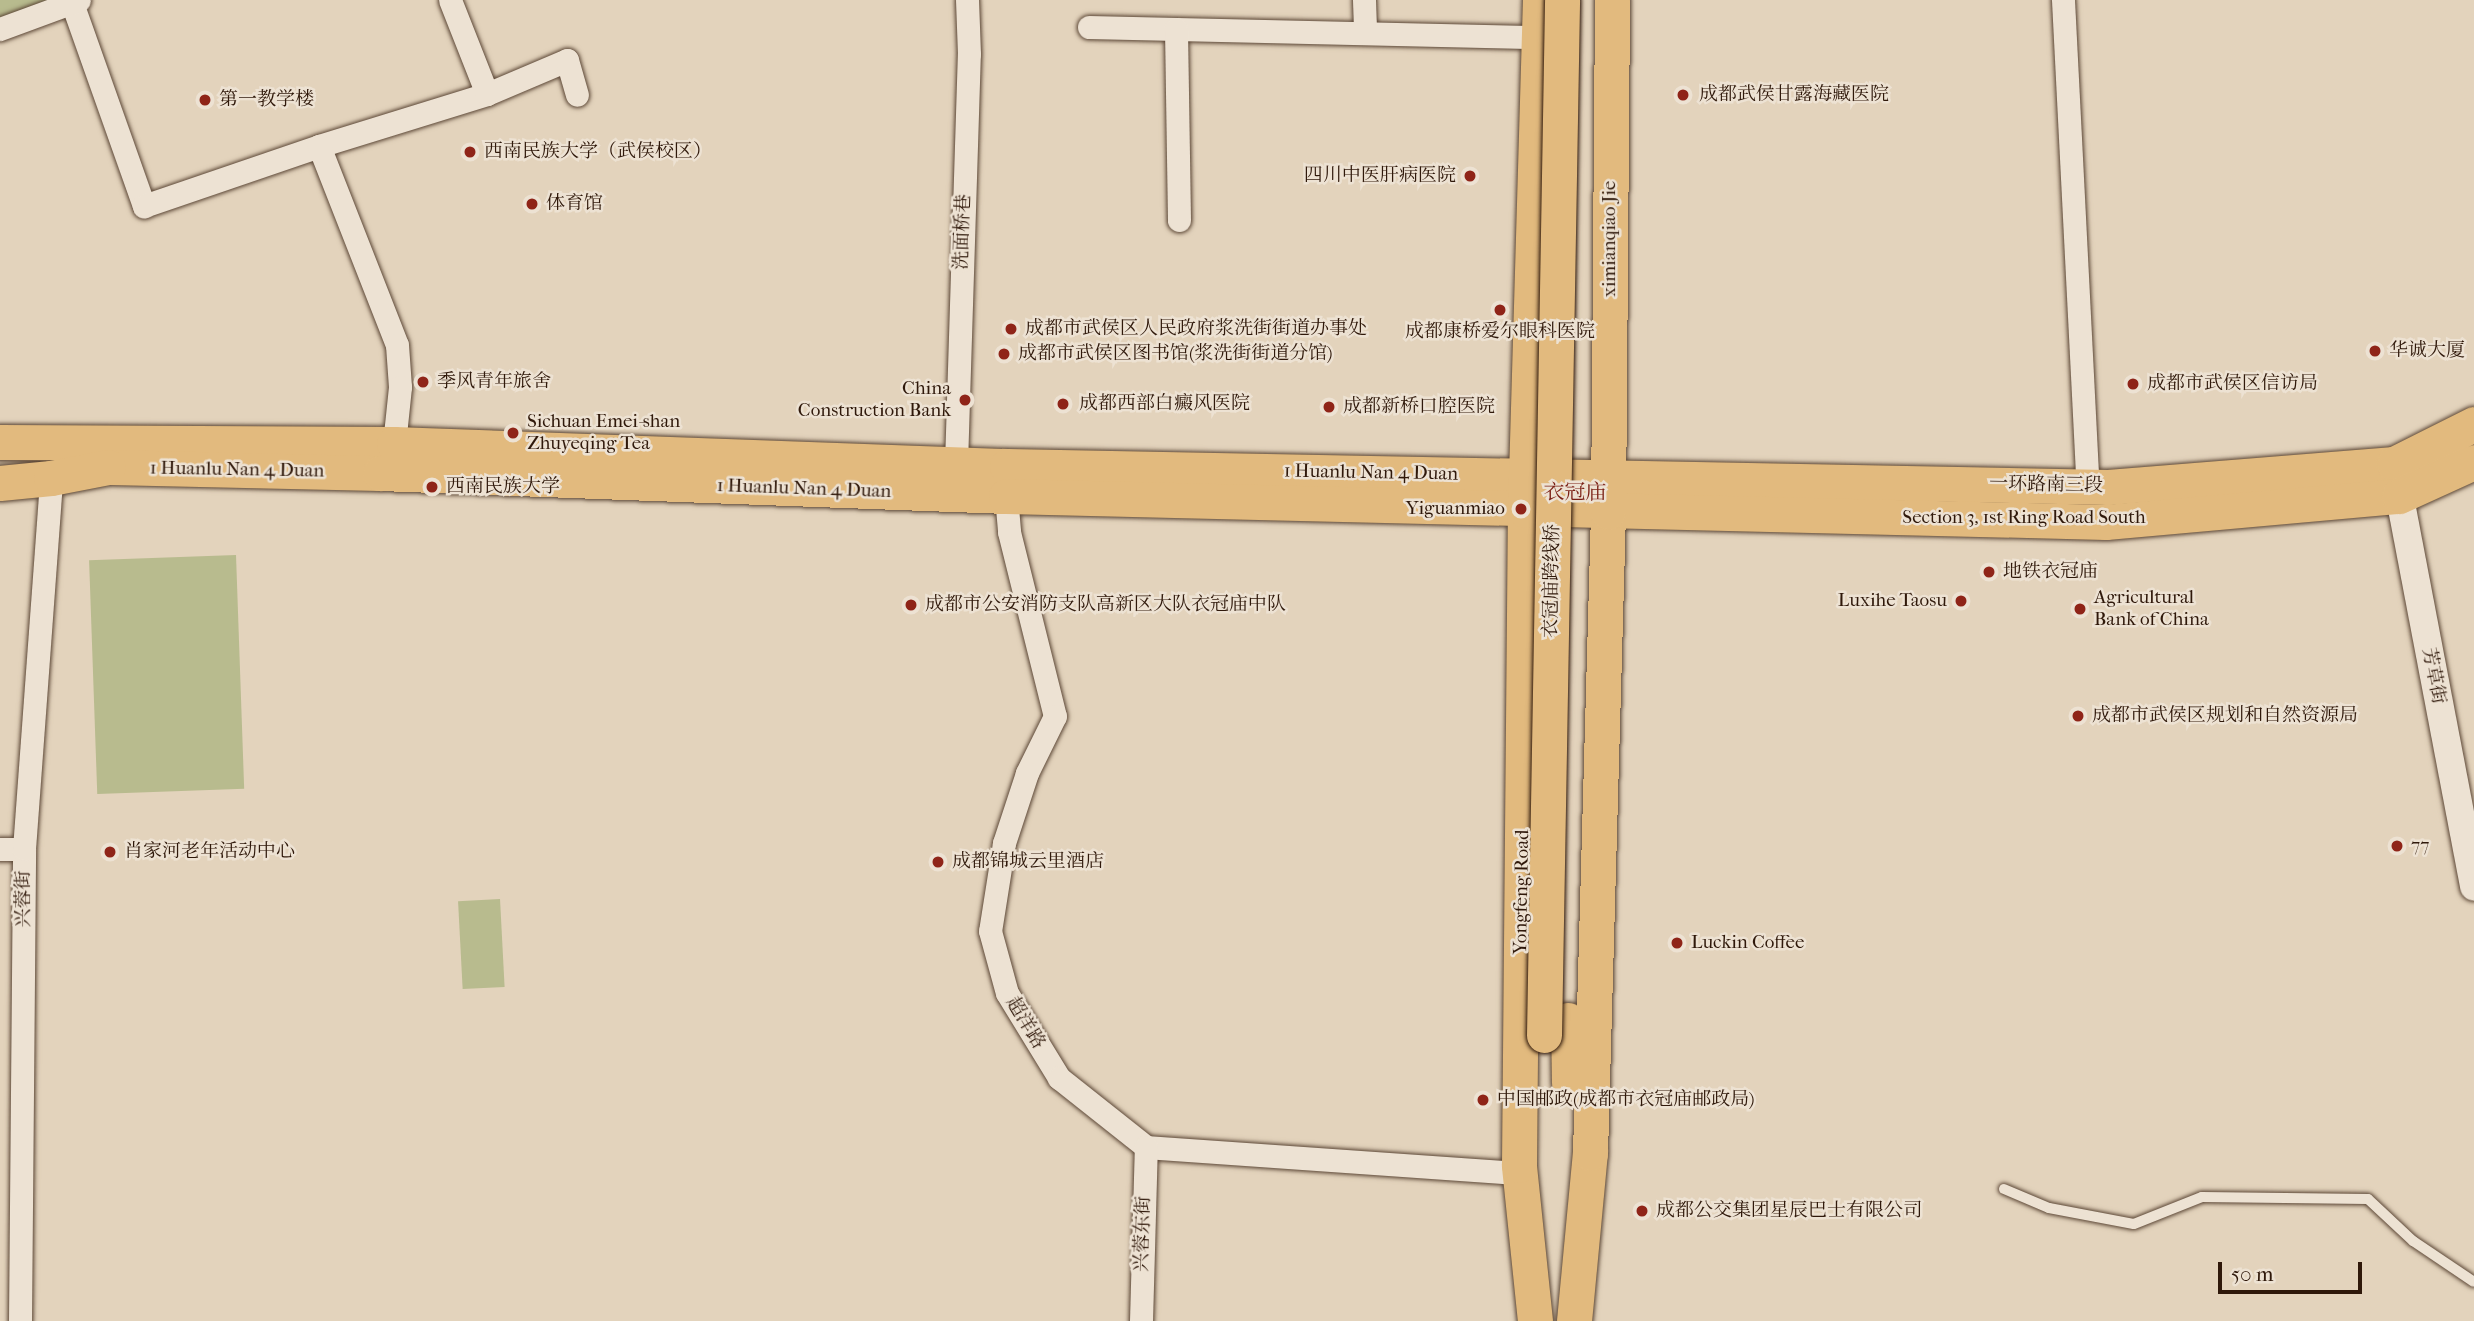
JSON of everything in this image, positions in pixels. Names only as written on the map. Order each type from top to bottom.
[{"type":"main road","points":[[1528,476],[1540,0]]},
{"type":"main road","name":"衣冠庙跨线桥","points":[[1556,1028],[1562,0]]},
{"type":"main road","name":"衣冠庙跨线桥","points":[[1556,1028],[1584,0]]},
{"type":"main road","name":"ximianqiao Jie","points":[[1608,477],[1612,0]]},
{"type":"main road","points":[[0,422],[34,424],[104,455]]},
{"type":"main road","name":"一环路南三段","points":[[1608,477],[2108,487],[2396,480],[2474,425]]},
{"type":"main road","name":"1 Huanlu Nan 4 Duan","points":[[0,442],[104,455],[394,474],[1006,496],[1608,512]]},
{"type":"main road","name":"1 Huanlu Nan 4 Duan","points":[[0,465],[104,455],[394,444],[956,464],[1608,477]]},
{"type":"main road","points":[[0,483],[51,478],[104,455]]},
{"type":"main road","name":"Section 3, 1st Ring Road South","points":[[1608,512],[2106,522],[2396,480],[2474,461]]},
{"type":"main road","name":"Yongfeng Road","points":[[1528,476],[1525,510],[1520,1173],[1535,1314]]},
{"type":"main road","points":[[1574,1310],[1590,1153],[1608,477]]},
{"type":"main road","points":[[1556,1028],[1574,1310]]},
{"type":"main road","name":"Yongfeng Road","points":[[1535,1314],[1556,1028]]},
{"type":"street","points":[[450,0],[487,94]]},
{"type":"street","name":"洗面桥巷","points":[[956,464],[969,54],[967,0]]},
{"type":"street","points":[[1364,0],[1365,33]]},
{"type":"street","points":[[2063,0],[2087,482]]},
{"type":"street","points":[[0,29],[74,1],[144,206],[319,146],[487,94],[567,60],[577,95]]},
{"type":"street","points":[[1089,27],[1539,37]]},
{"type":"street","points":[[1176,29],[1178,220]]},
{"type":"street","points":[[319,146],[397,345],[400,387],[394,444]]},
{"type":"street","name":"兴蓉街","points":[[20,1321],[11,1182],[24,849],[51,478]]},
{"type":"street","name":"芳草街","points":[[2396,480],[2474,887]]},
{"type":"street","name":"超洋路","points":[[1006,496],[1009,532],[1055,716],[1027,773],[1004,844],[990,931],[1007,993],[1059,1079],[1146,1147]]},
{"type":"street","points":[[0,849],[24,849]]},
{"type":"street","points":[[1146,1147],[1520,1173]]},
{"type":"street","name":"兴蓉东街","points":[[1141,1321],[1146,1147]]},
{"type":"lane","points":[[2004,1189],[2049,1208],[2134,1224],[2202,1197],[2368,1199],[2413,1241],[2474,1282]]},
{"type":"green space","points":[[0,0],[79,0],[0,29]]},
{"type":"green space","points":[[236,555],[244,789],[97,794],[89,560]]},
{"type":"green space","points":[[500,899],[505,987],[463,989],[458,901]]},
{"type":"place","name":"成都武侯甘露海藏医院","points":[[1683,95]]},
{"type":"place","name":"第一教学楼","points":[[205,100]]},
{"type":"place","name":"西南民族大学（武侯校区）","points":[[470,152]]},
{"type":"place","name":"四川中医肝病医院","points":[[1470,176]]},
{"type":"place","name":"体育馆","points":[[532,204]]},
{"type":"place","name":"成都康桥爱尔眼科医院","points":[[1500,310]]},
{"type":"place","name":"成都市武侯区人民政府浆洗街街道办事处","points":[[1011,329]]},
{"type":"place","name":"华诚大厦","points":[[2375,351]]},
{"type":"place","name":"成都市武侯区图书馆(浆洗街街道分馆)","points":[[1004,354]]},
{"type":"place","name":"季风青年旅舍","points":[[423,382]]},
{"type":"place","name":"成都市武侯区信访局","points":[[2133,384]]},
{"type":"place","name":"China Construction Bank","points":[[965,400]]},
{"type":"place","name":"成都西部白癜风医院","points":[[1063,404]]},
{"type":"place","name":"成都新桥口腔医院","points":[[1329,407]]},
{"type":"place","name":"Sichuan Emei-shan Zhuyeqing Tea","points":[[513,433]]},
{"type":"place","name":"西南民族大学","points":[[432,487]]},
{"type":"place","name":"Yiguanmiao","points":[[1521,509]]},
{"type":"place","name":"地铁衣冠庙","points":[[1989,572]]},
{"type":"place","name":"Luxihe Taosu","points":[[1961,601]]},
{"type":"place","name":"成都市公安消防支队高新区大队衣冠庙中队","points":[[911,605]]},
{"type":"place","name":"Agricultural Bank of China","points":[[2080,609]]},
{"type":"place","name":"成都市武侯区规划和自然资源局","points":[[2078,716]]},
{"type":"place","name":"77","points":[[2397,846]]},
{"type":"place","name":"肖家河老年活动中心","points":[[110,852]]},
{"type":"place","name":"成都锦城云里酒店","points":[[938,862]]},
{"type":"place","name":"Luckin Coffee","points":[[1677,943]]},
{"type":"place","name":"中国邮政(成都市衣冠庙邮政局)","points":[[1483,1100]]},
{"type":"place","name":"成都公交集团星辰巴士有限公司","points":[[1642,1211]]},
{"type":"district","name":"衣冠庙","points":[[1575,492]]}]
